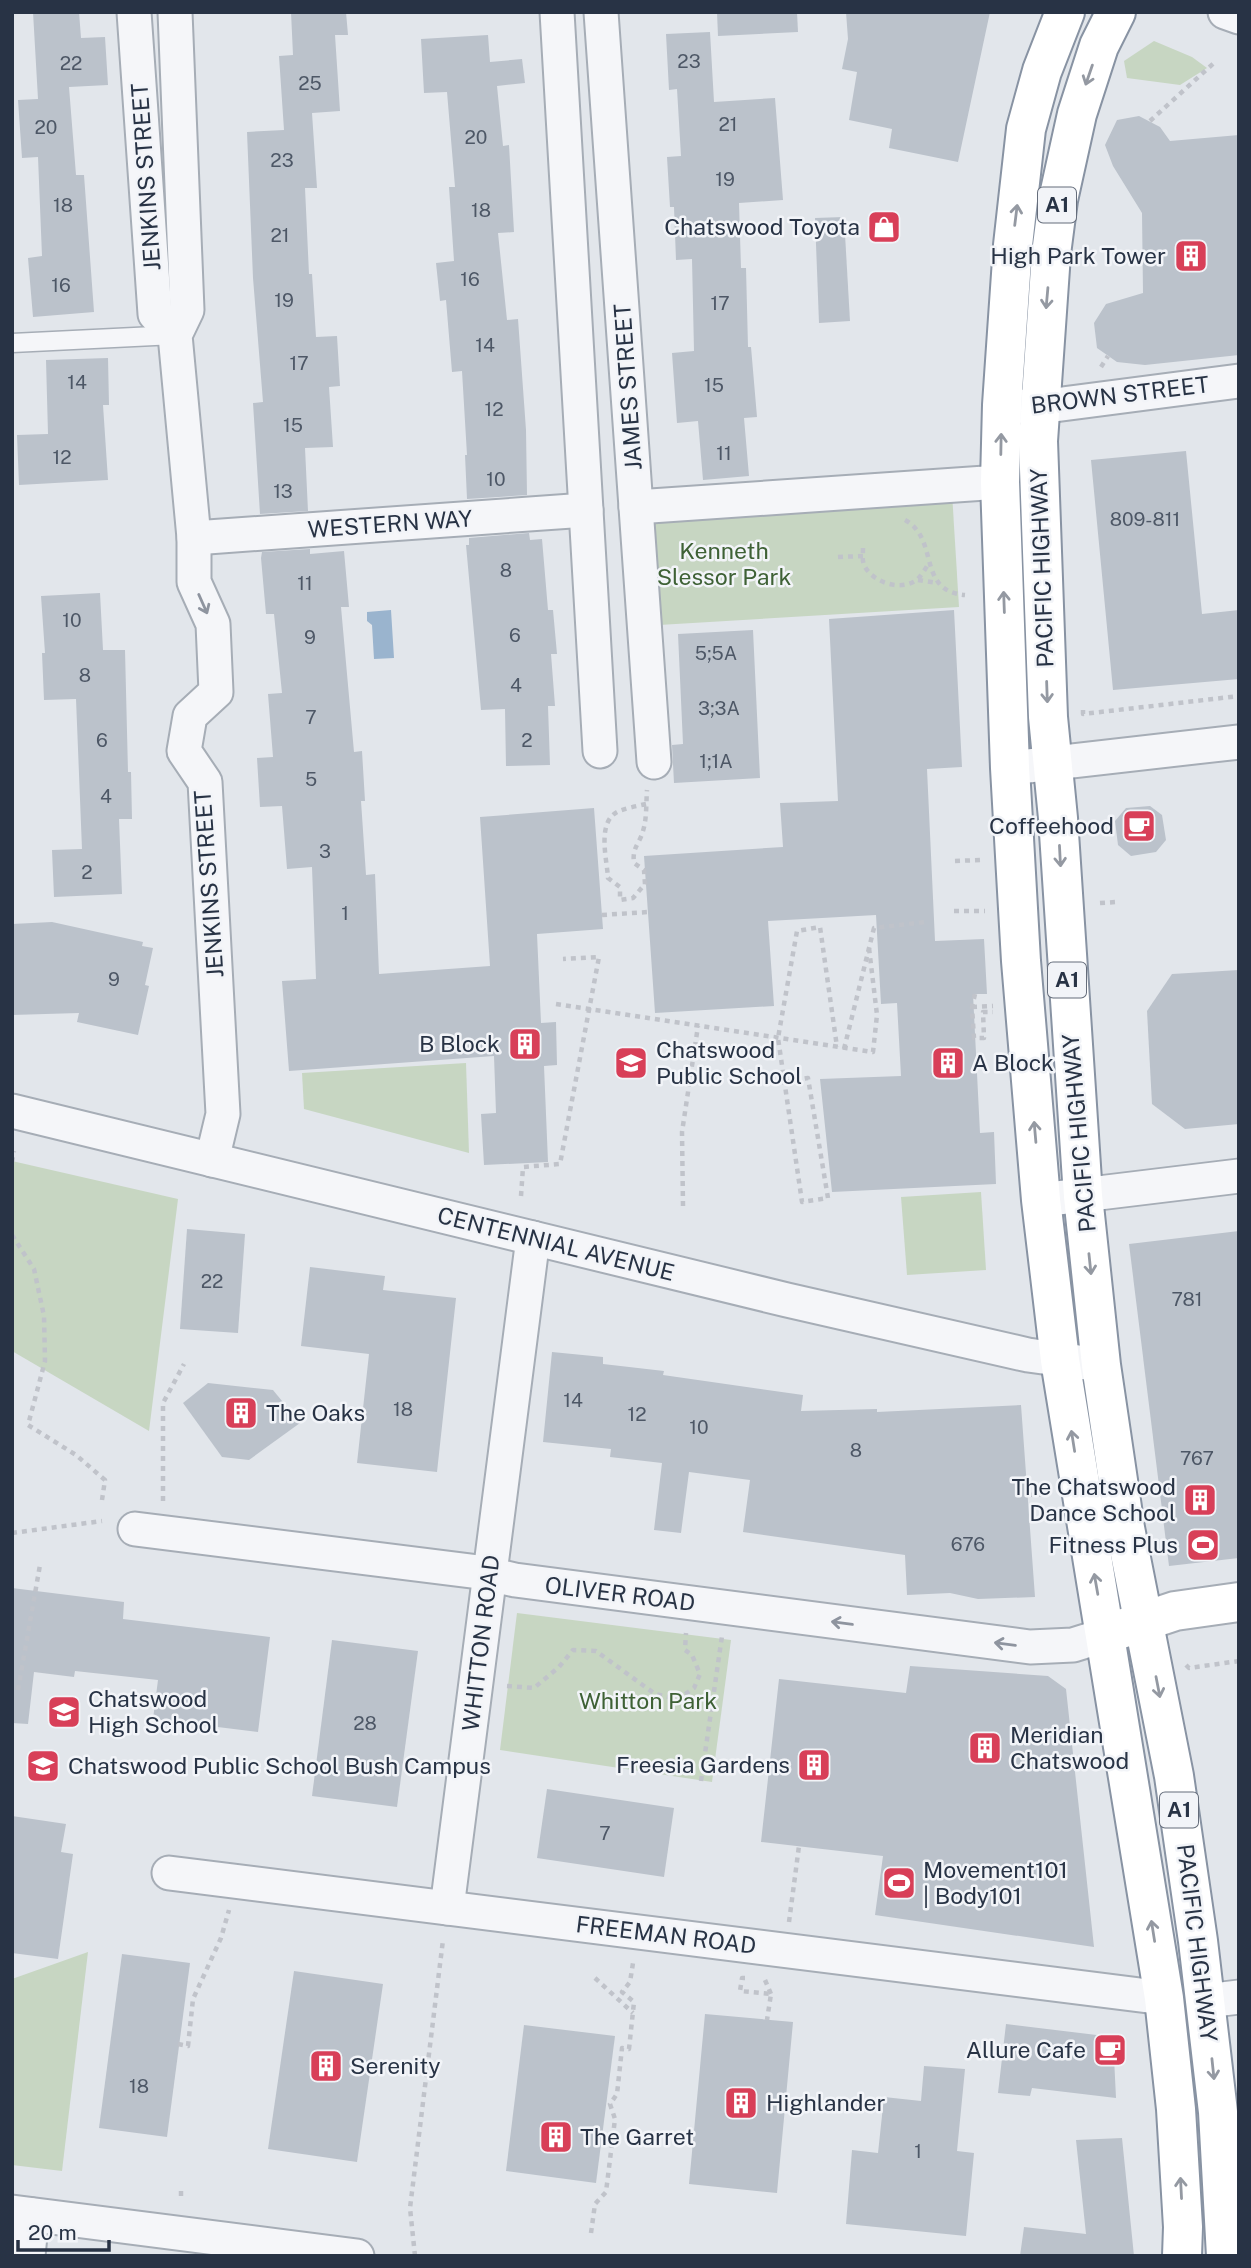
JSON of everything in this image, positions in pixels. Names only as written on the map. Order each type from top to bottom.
[{"type":"main road","name":"PACIFIC HIGHWAY","points":[[1065,12],[1042,71],[1026,129],[1013,245],[1020,406],[1038,477],[1048,717],[1083,1196],[1101,1365],[1125,1528],[1222,1999],[1218,2112],[1226,2256]]},
{"type":"main road","name":"PACIFIC HIGHWAY","points":[[1116,12],[1099,46],[1077,114],[1058,200],[1051,254],[1020,406],[1000,482],[1010,768],[1021,961],[1041,1200],[1060,1360],[1164,1998],[1177,2109],[1182,2256]]},
{"type":"main road","points":[[1105,1635],[1175,1611],[1239,1602]]},
{"type":"street","name":"JENKINS STREET","points":[[134,12],[155,314],[175,335]]},
{"type":"street","name":"JENKINS STREET","points":[[175,12],[187,310],[175,335],[194,538],[194,582],[213,624],[216,692],[190,716],[184,751],[205,782],[223,1114],[212,1160]]},
{"type":"street","name":"JAMES STREET","points":[[557,12],[600,751]]},
{"type":"street","name":"JAMES STREET","points":[[601,12],[654,762]]},
{"type":"street","points":[[1225,12],[1239,17]]},
{"type":"street","name":"BROWN STREET","points":[[1020,406],[1239,381]]},
{"type":"street","points":[[636,506],[1000,482]]},
{"type":"street","name":"WESTERN WAY","points":[[194,538],[586,510]]},
{"type":"street","points":[[1010,768],[1239,742]]},
{"type":"street","name":"CENTENNIAL AVENUE","points":[[12,1111],[841,1312],[1028,1355],[1101,1365]]},
{"type":"street","points":[[1041,1200],[1239,1175]]},
{"type":"street","name":"WHITTON ROAD","points":[[447,1908],[533,1238]]},
{"type":"street","name":"OLIVER ROAD","points":[[135,1529],[1030,1647],[1073,1645],[1105,1635]]},
{"type":"street","name":"FREEMAN ROAD","points":[[169,1873],[1164,1998]]},
{"type":"street","points":[[28,2256],[22,2214],[357,2256]]},
{"type":"lane","points":[[12,343],[175,335]]},
{"type":"path","points":[[1150,121],[1215,62]]},
{"type":"path","points":[[863,548],[864,566],[871,574],[889,585],[903,586],[917,580],[929,564]]},
{"type":"path","points":[[838,557],[863,556]]},
{"type":"path","points":[[917,580],[937,583]]},
{"type":"path","points":[[1083,714],[1239,696]]},
{"type":"path","points":[[646,804],[616,812],[607,822],[605,830],[608,878],[620,887],[620,900],[633,898],[645,884],[644,870],[634,863],[632,852],[643,831],[646,804],[648,780],[654,762]]},
{"type":"path","points":[[955,861],[981,860]]},
{"type":"path","points":[[1100,903],[1116,902]]},
{"type":"path","points":[[954,911],[986,911]]},
{"type":"path","points":[[602,915],[648,912]]},
{"type":"path","points":[[844,1049],[874,928],[925,922]]},
{"type":"path","points":[[785,1082],[808,1078],[828,1198],[802,1202],[778,1038],[797,931],[820,927],[837,1047]]},
{"type":"path","points":[[556,1004],[873,1052],[877,1015],[869,948]]},
{"type":"path","points":[[521,1196],[523,1167],[561,1164],[599,957],[563,959]]},
{"type":"path","points":[[972,1007],[993,1009],[983,1012],[984,1038],[974,1038],[972,1007],[975,994]]},
{"type":"path","points":[[683,1206],[682,1132],[698,1026]]},
{"type":"path","points":[[12,1162],[14,1152]]},
{"type":"path","points":[[12,1235],[34,1269],[44,1316],[45,1361],[28,1425],[76,1455],[105,1480],[102,1500]]},
{"type":"path","points":[[163,1508],[163,1403],[184,1364]]},
{"type":"path","points":[[1027,1495],[1048,1493]]},
{"type":"path","points":[[12,1533],[102,1521]]},
{"type":"path","points":[[18,1690],[40,1565]]},
{"type":"path","points":[[500,1686],[534,1688],[559,1667],[573,1650],[596,1651],[655,1694],[678,1699],[694,1688],[700,1674],[692,1656],[685,1650],[686,1631]]},
{"type":"path","points":[[701,1781],[722,1635]]},
{"type":"path","points":[[1181,1660],[1189,1668],[1239,1661]]},
{"type":"path","points":[[789,1924],[799,1846]]},
{"type":"path","points":[[178,2044],[188,2046],[193,1999],[221,1938],[232,1901]]},
{"type":"path","points":[[415,2256],[410,2208],[447,1908]]},
{"type":"path","points":[[591,2233],[595,2204],[606,2192],[615,2119],[608,2104],[617,2094],[622,2048],[629,2049],[634,2002],[622,1992],[630,1982],[633,1959]]},
{"type":"path","points":[[766,1973],[765,1980],[771,1994],[768,2020]]},
{"type":"path","points":[[595,1978],[633,2013]]},
{"type":"path","points":[[765,1980],[742,1978],[740,1991],[771,1994]]},
{"type":"green space","points":[[1154,41],[1192,57],[1207,68],[1180,85],[1127,78],[1124,61]]},
{"type":"green space","name":"Kenneth Slessor Park","points":[[952,493],[959,607],[659,625],[652,511]]},
{"type":"green space","points":[[466,1063],[469,1153],[304,1109],[302,1073]]},
{"type":"green space","points":[[12,1161],[178,1199],[149,1431],[12,1351]]},
{"type":"green space","points":[[981,1192],[986,1270],[907,1275],[901,1197]]},
{"type":"green space","name":"Whitton Park","points":[[517,1613],[731,1640],[712,1782],[500,1750]]},
{"type":"green space","points":[[88,1952],[62,2171],[12,2165],[12,1979]]},
{"type":"water","points":[[391,610],[394,658],[374,659],[372,625],[367,621],[367,612]]},
{"type":"building","points":[[33,12],[79,12],[81,38],[105,37],[108,85],[69,87],[76,175],[84,175],[94,312],[33,317],[28,258],[42,256],[38,157],[22,158],[18,100],[38,99]]},
{"type":"building","points":[[291,12],[346,12],[348,35],[335,35],[340,111],[312,113],[317,188],[305,188],[309,274],[312,274],[316,337],[337,336],[340,386],[329,387],[333,447],[305,448],[308,511],[260,514],[253,403],[263,402],[253,278],[247,132],[284,130],[279,56],[293,55]]},
{"type":"building","points":[[717,12],[797,12],[798,32],[718,36]]},
{"type":"building","points":[[846,12],[990,12],[958,162],[889,148],[892,129],[849,120],[857,72],[842,69],[848,39]]},
{"type":"building","points":[[710,32],[714,102],[775,98],[783,200],[739,203],[741,268],[746,268],[748,347],[751,347],[757,417],[744,418],[749,476],[703,480],[698,421],[677,423],[672,353],[694,351],[692,259],[676,260],[674,207],[670,207],[667,157],[681,156],[677,89],[669,90],[666,34]]},
{"type":"building","points":[[488,35],[490,62],[522,59],[525,83],[497,86],[503,146],[509,145],[514,232],[498,233],[507,320],[518,319],[526,430],[527,495],[467,499],[462,371],[452,372],[446,300],[440,301],[436,263],[454,261],[449,187],[455,187],[447,92],[424,93],[421,39]]},
{"type":"building","name":"High Park Tower","points":[[1139,116],[1160,127],[1170,141],[1239,135],[1239,355],[1145,365],[1117,362],[1097,348],[1094,323],[1106,304],[1143,293],[1142,213],[1113,166],[1105,145],[1117,120]]},
{"type":"building","points":[[844,217],[850,321],[819,323],[815,218]]},
{"type":"building","points":[[108,358],[109,405],[103,405],[108,480],[19,485],[17,435],[48,434],[46,360]]},
{"type":"building","points":[[1186,451],[1202,614],[1239,610],[1239,679],[1113,690],[1091,460]]},
{"type":"building","points":[[529,533],[530,540],[542,539],[548,610],[553,610],[557,654],[551,654],[555,706],[548,706],[550,765],[506,766],[505,709],[481,710],[466,545],[469,545],[469,538]]},
{"type":"building","points":[[310,549],[310,554],[344,551],[349,607],[341,607],[354,752],[362,751],[365,801],[361,801],[366,875],[375,874],[379,974],[490,966],[480,817],[594,808],[603,929],[537,934],[541,1023],[556,1022],[557,1065],[544,1066],[548,1162],[484,1165],[481,1114],[496,1113],[494,1056],[289,1071],[282,981],[316,979],[312,867],[287,869],[282,806],[260,807],[257,758],[273,757],[268,694],[282,693],[274,614],[266,614],[261,558],[262,552]]},
{"type":"building","points":[[100,593],[103,650],[125,650],[132,819],[119,819],[122,894],[54,897],[52,850],[82,849],[76,699],[44,700],[42,653],[45,653],[41,596]]},
{"type":"building","points":[[954,610],[962,767],[927,769],[935,941],[984,939],[987,994],[973,994],[980,1133],[994,1132],[996,1184],[832,1192],[820,1079],[901,1076],[897,1003],[881,1004],[876,915],[768,921],[774,1006],[655,1013],[644,856],[783,847],[780,803],[838,801],[829,619]]},
{"type":"building","points":[[753,630],[760,778],[674,783],[672,745],[683,744],[678,634]]},
{"type":"building","points":[[1150,806],[1162,815],[1166,840],[1156,852],[1131,856],[1118,845],[1115,821],[1126,808]]},
{"type":"building","points":[[52,922],[143,942],[142,946],[153,948],[145,985],[149,986],[138,1035],[77,1022],[79,1013],[12,1015],[12,924]]},
{"type":"building","points":[[1239,970],[1239,1124],[1185,1129],[1152,1104],[1147,1011],[1172,974]]},
{"type":"building","points":[[187,1229],[245,1234],[238,1333],[180,1329]]},
{"type":"building","points":[[1239,1231],[1239,1558],[1169,1566],[1129,1244]]},
{"type":"building","points":[[310,1267],[385,1276],[383,1290],[456,1298],[437,1472],[357,1463],[369,1354],[301,1346]]},
{"type":"building","points":[[552,1352],[603,1357],[603,1364],[664,1371],[663,1375],[803,1395],[801,1411],[877,1409],[877,1412],[1021,1405],[1035,1597],[978,1599],[950,1593],[907,1595],[905,1555],[743,1532],[750,1480],[689,1472],[681,1533],[654,1530],[662,1463],[610,1457],[611,1449],[543,1442]]},
{"type":"building","name":"The Oaks","points":[[208,1383],[273,1390],[300,1423],[249,1460],[222,1457],[183,1403]]},
{"type":"building","points":[[12,1588],[124,1602],[123,1619],[270,1637],[258,1732],[153,1719],[158,1680],[75,1671],[74,1677],[34,1672],[28,1724],[12,1723]]},
{"type":"building","points":[[332,1640],[418,1651],[397,1807],[312,1796]]},
{"type":"building","name":"Meridian Chatswood","points":[[910,1666],[1048,1676],[1066,1689],[1094,1947],[875,1915],[883,1856],[761,1842],[779,1679],[906,1693]]},
{"type":"building","points":[[547,1789],[674,1808],[664,1877],[537,1858]]},
{"type":"building","points":[[12,1816],[66,1824],[61,1852],[73,1854],[58,1959],[12,1953]]},
{"type":"building","points":[[122,1954],[190,1963],[167,2137],[99,2128]]},
{"type":"building","name":"Serenity","points":[[294,1971],[383,1984],[357,2162],[268,2149]]},
{"type":"building","name":"Highlander","points":[[705,2014],[793,2022],[777,2193],[689,2184]]},
{"type":"building","points":[[1006,2024],[1113,2037],[1116,2098],[1032,2088],[1030,2096],[998,2093]]},
{"type":"building","name":"The Garret","points":[[524,2025],[615,2036],[596,2183],[506,2171]]},
{"type":"building","points":[[924,2066],[965,2069],[957,2151],[974,2153],[966,2236],[846,2224],[852,2150],[878,2153],[884,2097],[921,2101]]},
{"type":"building","points":[[1122,2138],[1134,2256],[1020,2256],[1024,2227],[1086,2234],[1076,2140]]},
{"type":"place","name":"Chatswood Toyota","points":[[884,227]]},
{"type":"place","name":"High Park Tower","points":[[1191,256]]},
{"type":"place","name":"Coffeehood","points":[[1139,826]]},
{"type":"place","name":"B Block","points":[[525,1044]]},
{"type":"place","name":"Chatswood Public School","points":[[631,1063]]},
{"type":"place","name":"A Block","points":[[948,1063]]},
{"type":"place","name":"The Oaks","points":[[241,1413]]},
{"type":"place","name":"The Chatswood Dance School","points":[[1200,1500]]},
{"type":"place","name":"Fitness Plus","points":[[1203,1545]]},
{"type":"place","name":"Chatswood High School","points":[[64,1712]]},
{"type":"place","name":"Meridian Chatswood","points":[[985,1748]]},
{"type":"place","name":"Freesia Gardens","points":[[814,1765]]},
{"type":"place","name":"Chatswood Public School Bush Campus","points":[[43,1766]]},
{"type":"place","name":"Movement101 | Body101","points":[[899,1883]]},
{"type":"place","name":"Allure Cafe","points":[[1110,2050]]},
{"type":"place","name":"Serenity","points":[[326,2066]]},
{"type":"place","name":"Highlander","points":[[741,2103]]},
{"type":"place","name":"The Garret","points":[[556,2137]]}]
